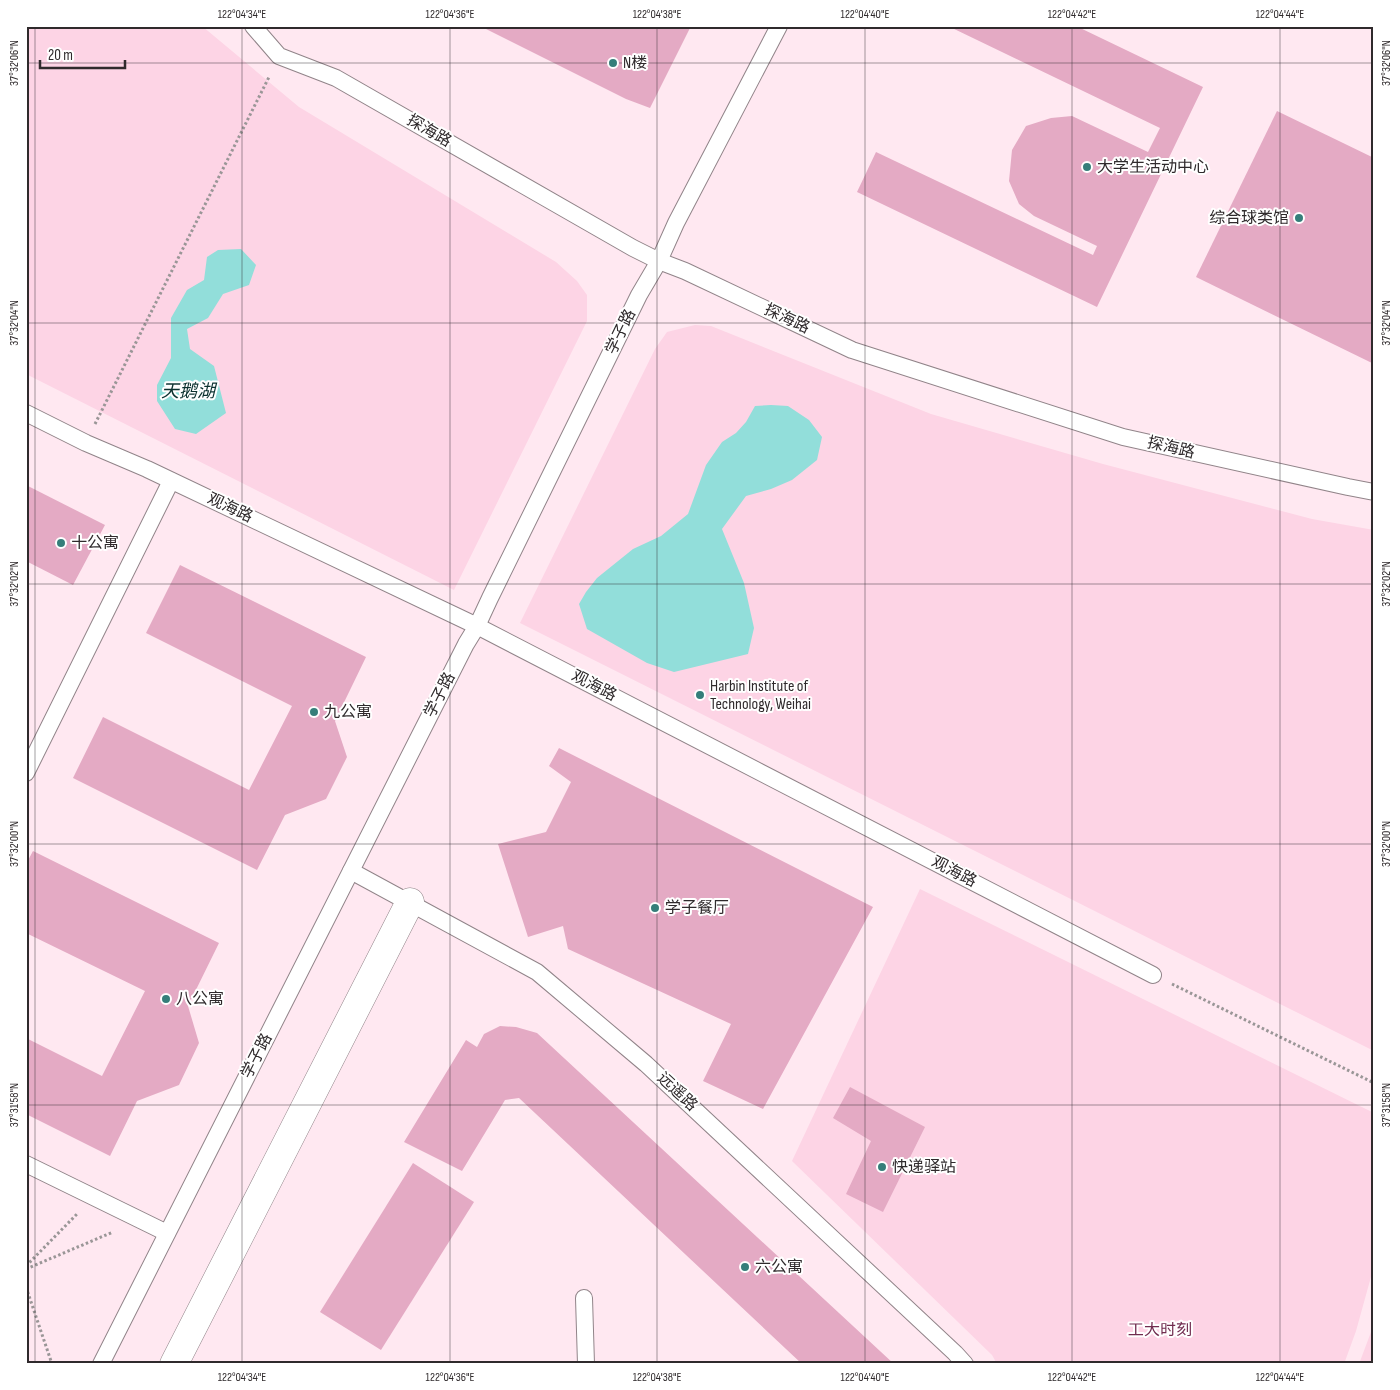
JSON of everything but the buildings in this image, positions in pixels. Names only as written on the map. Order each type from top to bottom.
[{"type":"street","points":[[174,1364],[410,902]]},
{"type":"lane","name":"探海路","points":[[253,26],[279,56],[336,78],[659,261],[685,271],[852,350],[1123,437],[1374,492]]},
{"type":"lane","name":"学子路","points":[[102,1364],[466,644],[477,626],[639,296],[659,261],[676,223],[779,26]]},
{"type":"lane","name":"观海路","points":[[26,413],[86,443],[171,481],[477,626],[1153,975]]},
{"type":"lane","points":[[26,773],[171,481]]},
{"type":"lane","name":"远遥路","points":[[351,871],[537,972],[646,1064],[965,1364]]},
{"type":"lane","points":[[26,1164],[167,1233]]},
{"type":"lane","points":[[584,1298],[586,1364]]},
{"type":"path","points":[[86,443],[279,56]]},
{"type":"path","points":[[1153,975],[1374,1083]]},
{"type":"path","points":[[26,1267],[95,1198]]},
{"type":"path","points":[[26,1267],[140,1220]]},
{"type":"path","points":[[26,1287],[52,1364]]},
{"type":"shaded area","name":"Harbin Institute of Technology, Weihai","points":[[26,26],[1374,26],[1374,1364],[26,1364]]},
{"type":"green space","points":[[26,26],[202,26],[299,107],[556,262],[577,281],[587,295],[587,321],[454,590],[26,374]]},
{"type":"green space","points":[[695,325],[711,326],[931,414],[1103,464],[1312,519],[1374,530],[1374,1051],[520,623],[655,349],[667,332]]},
{"type":"green space","name":"工大时刻","points":[[920,889],[1374,1113],[1374,1266],[1356,1331],[1344,1364],[997,1364],[992,1355],[792,1161]]},
{"type":"green space","points":[[1374,1324],[1374,1364],[1359,1364]]},
{"type":"water","name":"天鹅湖","points":[[241,249],[256,265],[249,285],[223,294],[208,318],[187,329],[190,349],[214,366],[226,413],[196,434],[175,429],[157,401],[157,385],[171,358],[171,318],[187,290],[204,280],[207,257],[218,250]]},
{"type":"water","points":[[755,406],[788,406],[809,420],[822,437],[817,460],[792,480],[771,489],[746,496],[722,529],[744,583],[754,628],[748,654],[674,672],[647,663],[587,629],[579,604],[597,578],[633,549],[661,536],[688,514],[706,465],[722,442],[736,433],[746,422]]},
{"type":"place","name":"N楼","points":[[613,63]]},
{"type":"place","name":"大学生活动中心","points":[[1087,167]]},
{"type":"place","name":"综合球类馆","points":[[1299,218]]},
{"type":"place","name":"十公寓","points":[[61,543]]},
{"type":"place","name":"Harbin Institute of Technology, Weihai","points":[[700,695]]},
{"type":"place","name":"九公寓","points":[[314,712]]},
{"type":"place","name":"学子餐厅","points":[[655,908]]},
{"type":"place","name":"八公寓","points":[[166,999]]},
{"type":"place","name":"快递驿站","points":[[882,1167]]},
{"type":"place","name":"六公寓","points":[[745,1267]]}]
